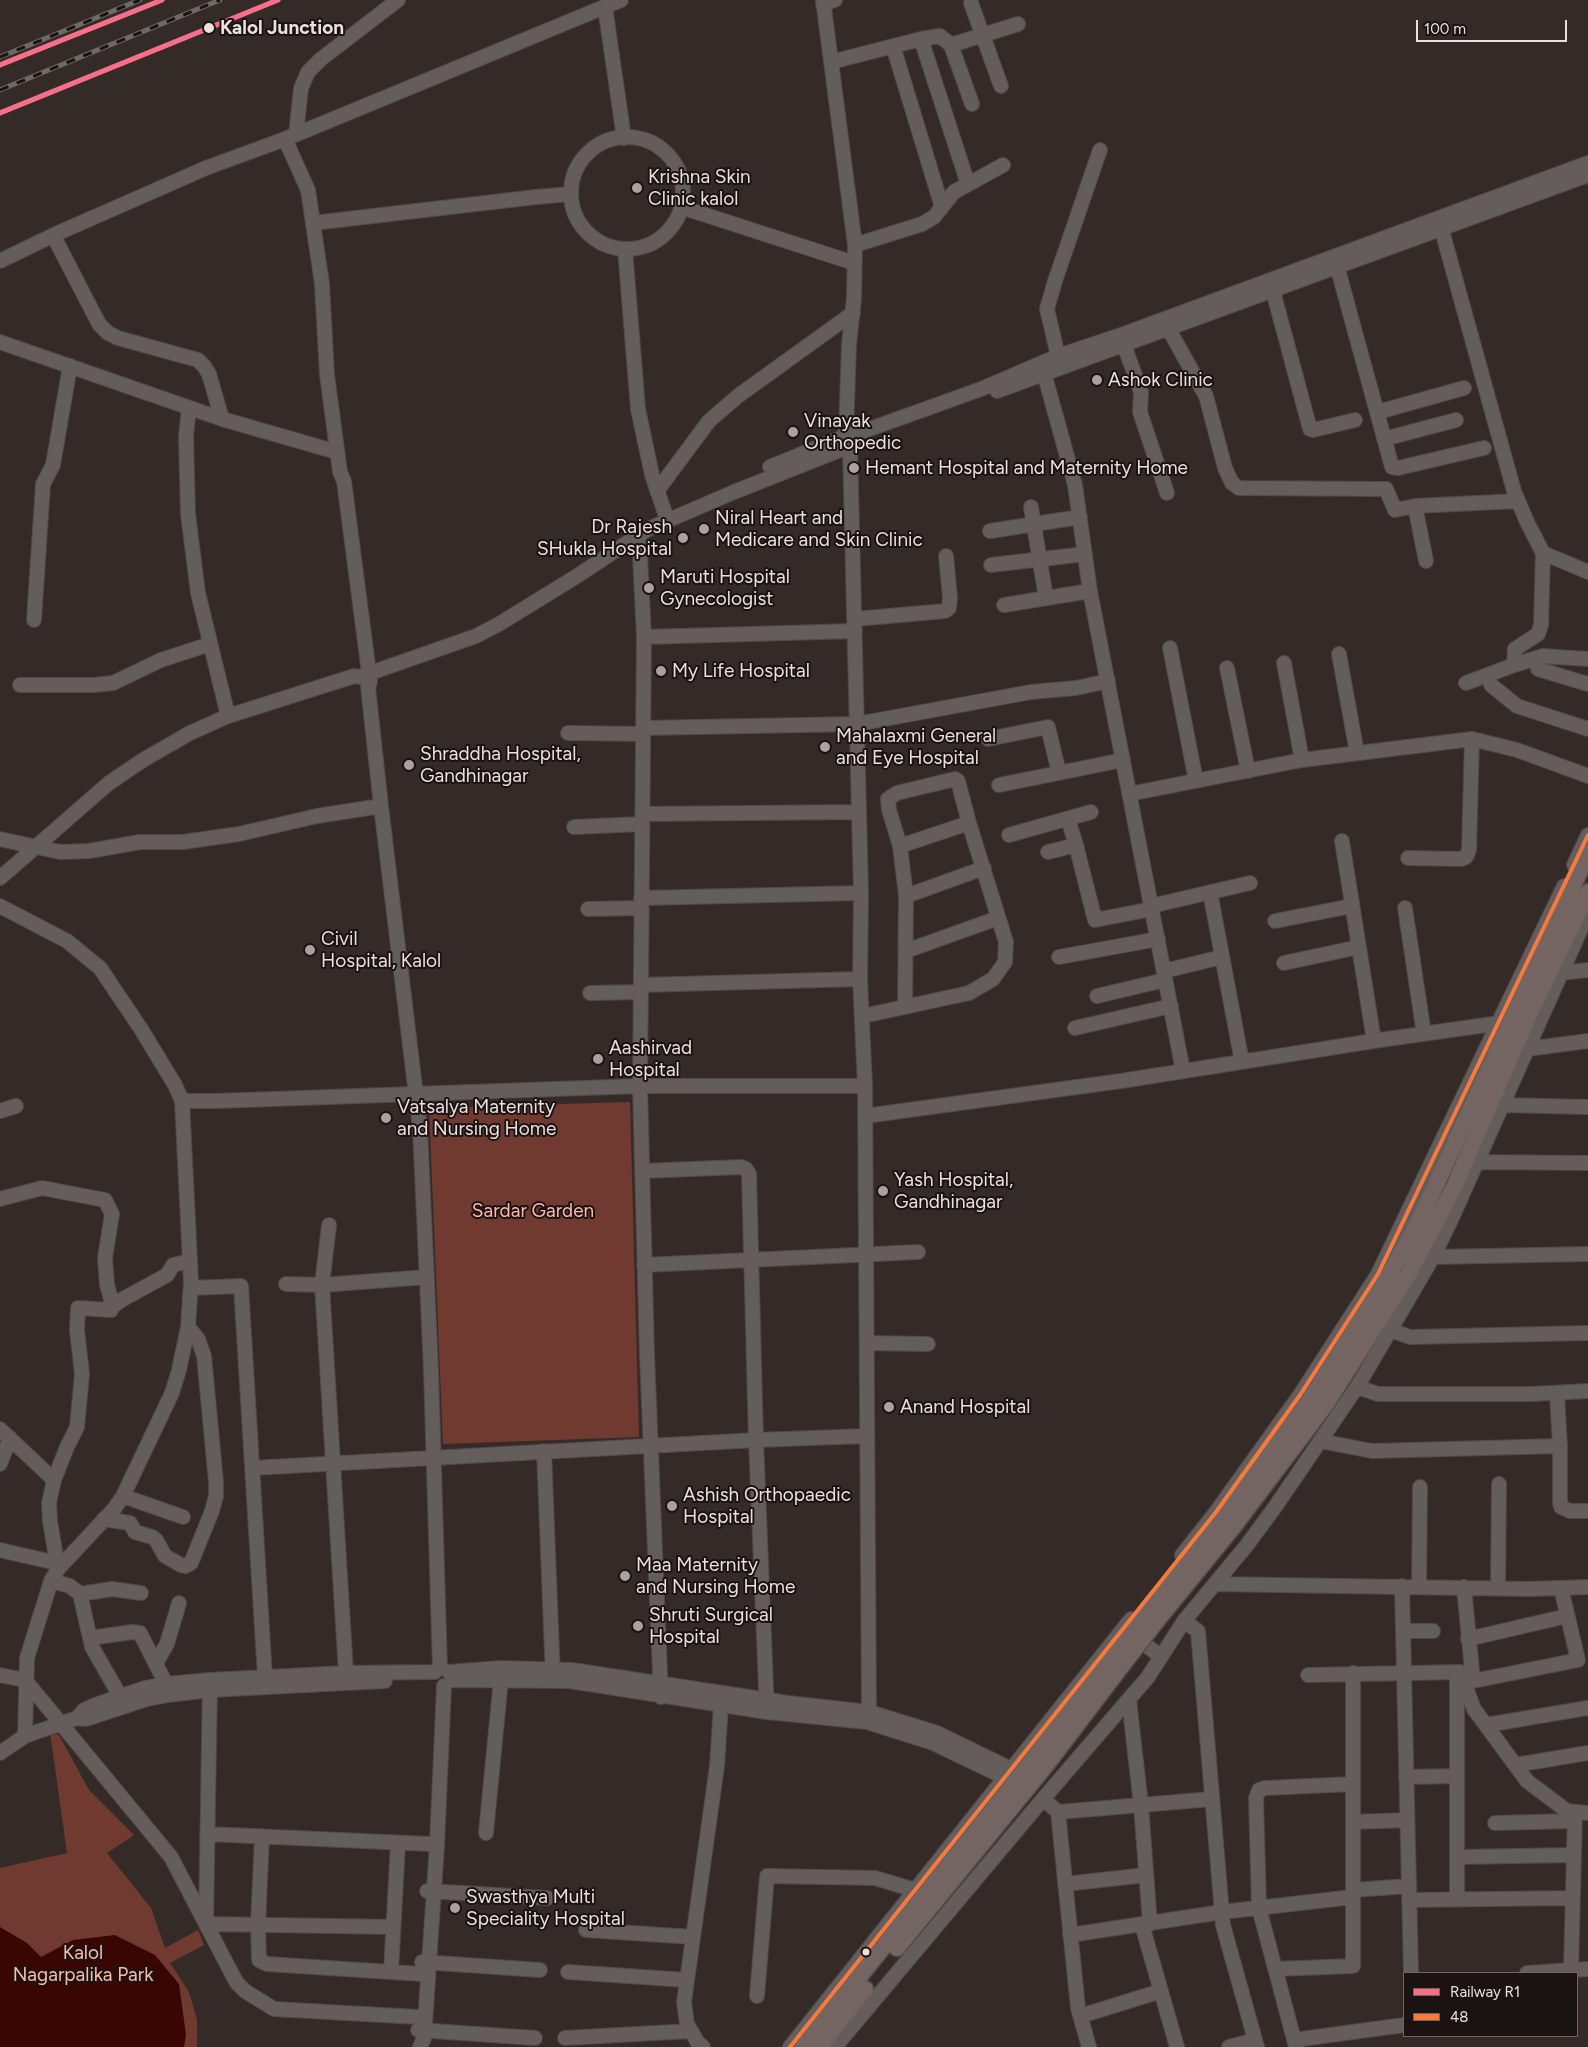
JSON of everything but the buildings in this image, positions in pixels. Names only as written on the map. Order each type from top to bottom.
[{"type":"main road","points":[[803,2047],[1008,1791],[1121,1656],[1310,1400],[1386,1280],[1413,1233],[1588,853]]},
{"type":"main road","points":[[1152,1616],[1233,1527],[1326,1404],[1409,1274],[1454,1186],[1527,1019],[1588,892]]},
{"type":"main road","points":[[819,2047],[1046,1764],[1121,1656]]},
{"type":"street","points":[[398,0],[321,58],[308,72],[301,88],[290,136],[308,190],[322,284],[327,375],[340,472],[344,481],[364,675],[420,1128],[443,1740],[420,2025],[424,2038],[420,2045]]},
{"type":"street","points":[[0,261],[53,235],[206,168],[290,136],[621,0]]},
{"type":"street","points":[[827,1],[831,62],[855,245],[853,313],[849,344],[848,441],[855,625],[861,893],[860,979],[865,1116],[868,1717]]},
{"type":"street","points":[[971,3],[1001,86]]},
{"type":"street","points":[[605,7],[624,138]]},
{"type":"street","points":[[951,45],[1018,24]]},
{"type":"street","points":[[831,62],[921,38],[940,36],[951,45],[972,104]]},
{"type":"street","points":[[921,38],[968,184]]},
{"type":"street","points":[[893,46],[942,207]]},
{"type":"street","points":[[624,138],[634,138],[652,143],[667,154],[678,170],[683,188],[681,207],[674,225],[660,238],[643,247],[625,250],[600,242],[589,234],[577,216],[572,194],[574,176],[583,159],[597,146],[615,139],[624,138]]},
{"type":"street","points":[[1058,356],[1047,309],[1054,281],[1100,150]]},
{"type":"street","points":[[364,675],[480,624],[572,569],[644,522],[666,516],[1058,356],[1121,335],[1588,163]]},
{"type":"street","points":[[855,245],[922,224],[934,218],[954,192],[1003,165]]},
{"type":"street","points":[[848,441],[1124,345],[1588,175]]},
{"type":"street","points":[[313,223],[572,194]]},
{"type":"street","points":[[681,207],[854,264]]},
{"type":"street","points":[[1441,228],[1518,501],[1543,553],[1541,630],[1515,649],[1514,665]]},
{"type":"street","points":[[53,235],[99,324],[118,338],[198,360],[209,374],[222,419]]},
{"type":"street","points":[[625,250],[638,409],[657,491],[666,516]]},
{"type":"street","points":[[1337,266],[1378,412],[1389,460],[1394,468],[1484,448]]},
{"type":"street","points":[[1273,290],[1310,429],[1313,430],[1355,420]]},
{"type":"street","points":[[657,491],[709,421],[738,396],[853,313]]},
{"type":"street","points":[[1168,328],[1206,396],[1225,468],[1232,483],[1239,488],[1382,488],[1389,492],[1395,510],[1415,506],[1518,501]]},
{"type":"street","points":[[0,342],[222,419],[337,452]]},
{"type":"street","points":[[1124,345],[1142,396],[1140,412],[1167,493]]},
{"type":"street","points":[[34,620],[44,484],[51,472],[55,459],[70,366]]},
{"type":"street","points":[[1044,373],[1075,485],[1090,591],[1183,1071]]},
{"type":"street","points":[[1378,412],[1464,388]]},
{"type":"street","points":[[189,408],[186,436],[188,514],[198,593],[228,716]]},
{"type":"street","points":[[1384,439],[1456,420]]},
{"type":"street","points":[[1415,506],[1426,561]]},
{"type":"street","points":[[1032,507],[1046,598]]},
{"type":"street","points":[[0,878],[108,783],[190,733],[228,716],[364,675],[476,636],[569,581],[666,516]]},
{"type":"street","points":[[990,531],[1080,517]]},
{"type":"street","points":[[639,535],[644,637],[640,1086],[644,1264],[661,1691]]},
{"type":"street","points":[[1543,553],[1588,572]]},
{"type":"street","points":[[991,565],[1085,554]]},
{"type":"street","points":[[644,637],[855,625],[945,610],[949,608],[950,598],[946,556]]},
{"type":"street","points":[[1004,605],[1090,591]]},
{"type":"street","points":[[20,685],[94,685],[113,683],[161,660],[210,644]]},
{"type":"street","points":[[1170,648],[1196,781]]},
{"type":"street","points":[[1339,654],[1357,752]]},
{"type":"street","points":[[1466,683],[1543,656],[1588,659]]},
{"type":"street","points":[[1284,663],[1302,760]]},
{"type":"street","points":[[1227,668],[1248,771]]},
{"type":"street","points":[[1538,669],[1588,684]]},
{"type":"street","points":[[568,733],[857,724],[1031,692],[1076,688],[1108,682]]},
{"type":"street","points":[[1491,685],[1509,701],[1523,708],[1588,729]]},
{"type":"street","points":[[988,739],[1048,727],[1059,773]]},
{"type":"street","points":[[1129,794],[1302,760],[1357,752],[1472,740],[1517,750],[1588,776]]},
{"type":"street","points":[[1408,858],[1461,859],[1466,857],[1468,850],[1472,740]]},
{"type":"street","points":[[999,785],[1123,760]]},
{"type":"street","points":[[862,1016],[969,993],[993,979],[1005,962],[1006,942],[958,781],[955,779],[897,793],[888,799],[889,810],[900,846],[906,896],[905,1006]]},
{"type":"street","points":[[0,839],[60,852],[89,851],[140,842],[183,842],[239,834],[317,816],[381,806]]},
{"type":"street","points":[[574,827],[642,819],[859,812]]},
{"type":"street","points":[[1009,835],[1091,812]]},
{"type":"street","points":[[1068,819],[1095,920],[1250,883]]},
{"type":"street","points":[[900,846],[969,823]]},
{"type":"street","points":[[790,2047],[1216,1512],[1294,1403],[1378,1274],[1588,836]]},
{"type":"street","points":[[1342,841],[1374,1041]]},
{"type":"street","points":[[1048,852],[1076,845]]},
{"type":"street","points":[[906,896],[984,868]]},
{"type":"street","points":[[1210,892],[1242,1062]]},
{"type":"street","points":[[588,909],[641,903],[861,893]]},
{"type":"street","points":[[0,906],[66,941],[100,968],[141,1029],[175,1085],[182,1101],[191,1288],[188,1327],[179,1370],[172,1393],[124,1496],[55,1571]]},
{"type":"street","points":[[1275,921],[1352,906]]},
{"type":"street","points":[[1405,908],[1424,1034]]},
{"type":"street","points":[[836,2047],[1043,1799],[1148,1677],[1184,1621],[1253,1538],[1357,1387],[1433,1257],[1479,1162],[1588,913]]},
{"type":"street","points":[[906,951],[998,918]]},
{"type":"street","points":[[1059,957],[1158,939]]},
{"type":"street","points":[[1284,963],[1359,948]]},
{"type":"street","points":[[1097,996],[1222,957]]},
{"type":"street","points":[[1561,973],[1588,970]]},
{"type":"street","points":[[590,993],[641,988],[860,979]]},
{"type":"street","points":[[1075,1028],[1170,1006]]},
{"type":"street","points":[[865,1116],[1183,1071],[1500,1023]]},
{"type":"street","points":[[1527,1049],[1588,1041]]},
{"type":"street","points":[[182,1101],[640,1086],[864,1086]]},
{"type":"street","points":[[1503,1105],[1588,1107]]},
{"type":"street","points":[[0,1111],[16,1106]]},
{"type":"street","points":[[1479,1162],[1588,1163]]},
{"type":"street","points":[[642,1171],[741,1167],[746,1169],[749,1174],[756,1440],[767,1706]]},
{"type":"street","points":[[0,1199],[42,1188],[105,1200],[112,1214],[105,1258],[106,1285],[113,1306]]},
{"type":"street","points":[[329,1225],[322,1285],[346,1673]]},
{"type":"street","points":[[644,1264],[918,1252]]},
{"type":"street","points":[[1433,1257],[1588,1254]]},
{"type":"street","points":[[25,1736],[27,1658],[55,1571],[49,1503],[54,1480],[67,1447],[78,1427],[82,1374],[77,1330],[78,1308],[111,1310],[113,1306],[123,1299],[162,1278],[173,1265],[190,1261]]},
{"type":"street","points":[[286,1284],[322,1285],[427,1277]]},
{"type":"street","points":[[191,1288],[241,1286],[266,1678]]},
{"type":"street","points":[[104,1519],[130,1523],[135,1532],[156,1540],[165,1556],[185,1566],[191,1563],[212,1511],[216,1496],[216,1482],[204,1356],[198,1339],[188,1327]]},
{"type":"street","points":[[1390,1330],[1410,1337],[1588,1333]]},
{"type":"street","points":[[866,1343],[928,1344]]},
{"type":"street","points":[[1357,1387],[1378,1394],[1558,1394],[1588,1391]]},
{"type":"street","points":[[1558,1394],[1561,1507],[1570,1511],[1588,1511]]},
{"type":"street","points":[[5,1433],[54,1480]]},
{"type":"street","points":[[0,1464],[5,1433]]},
{"type":"street","points":[[252,1468],[544,1451],[867,1436]]},
{"type":"street","points":[[1320,1441],[1372,1451],[1560,1446]]},
{"type":"street","points":[[544,1451],[552,1674]]},
{"type":"street","points":[[1498,1588],[1499,1484]]},
{"type":"street","points":[[1419,1586],[1420,1488]]},
{"type":"street","points":[[124,1496],[183,1517]]},
{"type":"street","points":[[0,1550],[55,1571],[80,1594],[90,1638],[98,1660],[120,1696]]},
{"type":"street","points":[[1215,1584],[1498,1588],[1588,1587]]},
{"type":"street","points":[[1402,1586],[1411,1972]]},
{"type":"street","points":[[1464,1587],[1473,1681],[1578,1660],[1561,1588]]},
{"type":"street","points":[[80,1594],[112,1589],[141,1593]]},
{"type":"street","points":[[156,1664],[167,1644],[179,1603]]},
{"type":"street","points":[[1468,1639],[1568,1616]]},
{"type":"street","points":[[1184,1621],[1198,1631],[1223,1925],[1256,2043],[1229,2047]]},
{"type":"street","points":[[1124,1628],[1161,1656]]},
{"type":"street","points":[[1403,1631],[1433,1631]]},
{"type":"street","points":[[90,1638],[137,1632],[143,1638],[166,1684]]},
{"type":"street","points":[[0,1753],[25,1736],[78,1718],[84,1710],[120,1696],[166,1684],[210,1685],[441,1677],[501,1668],[552,1674]]},
{"type":"street","points":[[78,1718],[86,1720],[161,1696],[210,1685],[266,1678],[346,1673],[501,1679],[572,1670],[722,1704],[767,1706]]},
{"type":"street","points":[[1457,1672],[1457,1899]]},
{"type":"street","points":[[1308,1675],[1460,1672],[1474,1709],[1527,1781],[1567,1811],[1579,1815]]},
{"type":"street","points":[[1275,1969],[1353,1966],[1353,1673]]},
{"type":"street","points":[[0,1675],[25,1680],[60,1725],[171,1857],[237,1984],[262,2003],[274,2009],[534,2038]]},
{"type":"street","points":[[431,1891],[430,1844],[441,1677]]},
{"type":"street","points":[[486,1833],[501,1679]]},
{"type":"street","points":[[206,1924],[210,1685]]},
{"type":"street","points":[[661,1691],[767,1706],[868,1717],[1009,1774]]},
{"type":"street","points":[[1129,1700],[1141,1805],[1146,1875],[1146,1925],[1161,1991],[1177,2047]]},
{"type":"street","points":[[703,2047],[698,2044],[687,2024],[684,2002],[716,1766],[722,1704]]},
{"type":"street","points":[[1486,1725],[1588,1708]]},
{"type":"street","points":[[1515,1765],[1588,1753]]},
{"type":"street","points":[[1406,1777],[1457,1776]]},
{"type":"street","points":[[1353,1784],[1265,1788],[1259,1790],[1256,1798],[1259,1908],[1295,2044],[1403,2025]]},
{"type":"street","points":[[1043,1799],[1058,1812],[1078,2008],[1089,2047]]},
{"type":"street","points":[[1058,1812],[1212,1799]]},
{"type":"street","points":[[1560,1806],[1588,1803]]},
{"type":"street","points":[[1495,1823],[1579,1815]]},
{"type":"street","points":[[1570,1970],[1574,1855],[1579,1815]]},
{"type":"street","points":[[1353,1822],[1407,1820]]},
{"type":"street","points":[[207,1834],[430,1844]]},
{"type":"street","points":[[262,1836],[257,1955],[263,1963],[391,1972],[424,1966],[540,1970]]},
{"type":"street","points":[[391,1972],[398,1843]]},
{"type":"street","points":[[1457,1857],[1574,1855]]},
{"type":"street","points":[[1065,1884],[1146,1875]]},
{"type":"street","points":[[758,1996],[768,1876],[875,1878],[915,1890]]},
{"type":"street","points":[[431,1891],[547,1898]]},
{"type":"street","points":[[1070,1935],[1353,1894],[1409,1893],[1457,1899],[1572,1898]]},
{"type":"street","points":[[206,1924],[393,1927]]},
{"type":"street","points":[[586,1930],[694,1937]]},
{"type":"street","points":[[1541,1972],[1588,1968]]},
{"type":"street","points":[[568,1972],[687,1980]]},
{"type":"street","points":[[1090,2012],[1161,1991]]},
{"type":"street","points":[[565,2038],[629,2041],[691,2030]]},
{"type":"green space","name":"Sardar Garden","points":[[630,1102],[639,1437],[443,1444],[429,1108]]},
{"type":"green space","name":"Kalol Nagarpalika Park","points":[[50,1732],[59,1735],[89,1790],[134,1835],[107,1853],[151,1908],[165,1948],[198,1930],[204,1945],[170,1963],[189,1992],[197,2020],[197,2047],[0,2047],[0,1868],[67,1853]]},
{"type":"shaded area","points":[[0,1927],[27,1943],[41,1957],[73,1940],[115,1935],[155,1955],[179,1984],[186,2035],[184,2047],[0,2047]]},
{"type":"railway","points":[[0,57],[140,0]]},
{"type":"railway","points":[[0,65],[162,0]]},
{"type":"railway","points":[[0,90],[220,0]]},
{"type":"railway","points":[[0,113],[278,0]]},
{"type":"rail line","name":"R1","points":[[0,65],[162,0]]},
{"type":"rail line","name":"R1","points":[[0,113],[278,0]]},
{"type":"transit line","name":"48","points":[[790,2047],[1216,1512],[1300,1395],[1378,1274],[1588,835]]},
{"type":"place","name":"Kalol Junction","points":[[209,28]]},
{"type":"place","name":"Krishna Skin Clinic kalol","points":[[637,188]]},
{"type":"place","name":"Ashok Clinic","points":[[1097,380]]},
{"type":"place","name":"Vinayak Orthopedic","points":[[793,432]]},
{"type":"place","name":"Hemant Hospital and Maternity Home","points":[[854,468]]},
{"type":"place","name":"Niral Heart and Medicare and Skin Clinic","points":[[704,529]]},
{"type":"place","name":"Dr Rajesh SHukla Hospital","points":[[683,538]]},
{"type":"place","name":"Maruti Hospital Gynecologist","points":[[649,588]]},
{"type":"place","name":"My Life Hospital","points":[[661,671]]},
{"type":"place","name":"Mahalaxmi General and Eye Hospital","points":[[825,747]]},
{"type":"place","name":"Shraddha Hospital, Gandhinagar","points":[[409,765]]},
{"type":"place","name":"Civil Hospital, Kalol","points":[[310,950]]},
{"type":"place","name":"Aashirvad Hospital","points":[[598,1059]]},
{"type":"place","name":"Vatsalya Maternity and Nursing Home","points":[[386,1118]]},
{"type":"place","name":"Yash Hospital, Gandhinagar","points":[[883,1191]]},
{"type":"place","name":"Anand Hospital","points":[[889,1407]]},
{"type":"place","name":"Ashish Orthopaedic Hospital","points":[[672,1506]]},
{"type":"place","name":"Maa Maternity and Nursing Home","points":[[625,1576]]},
{"type":"place","name":"Shruti Surgical Hospital","points":[[638,1626]]},
{"type":"place","name":"Swasthya Multi Speciality Hospital","points":[[455,1908]]}]
